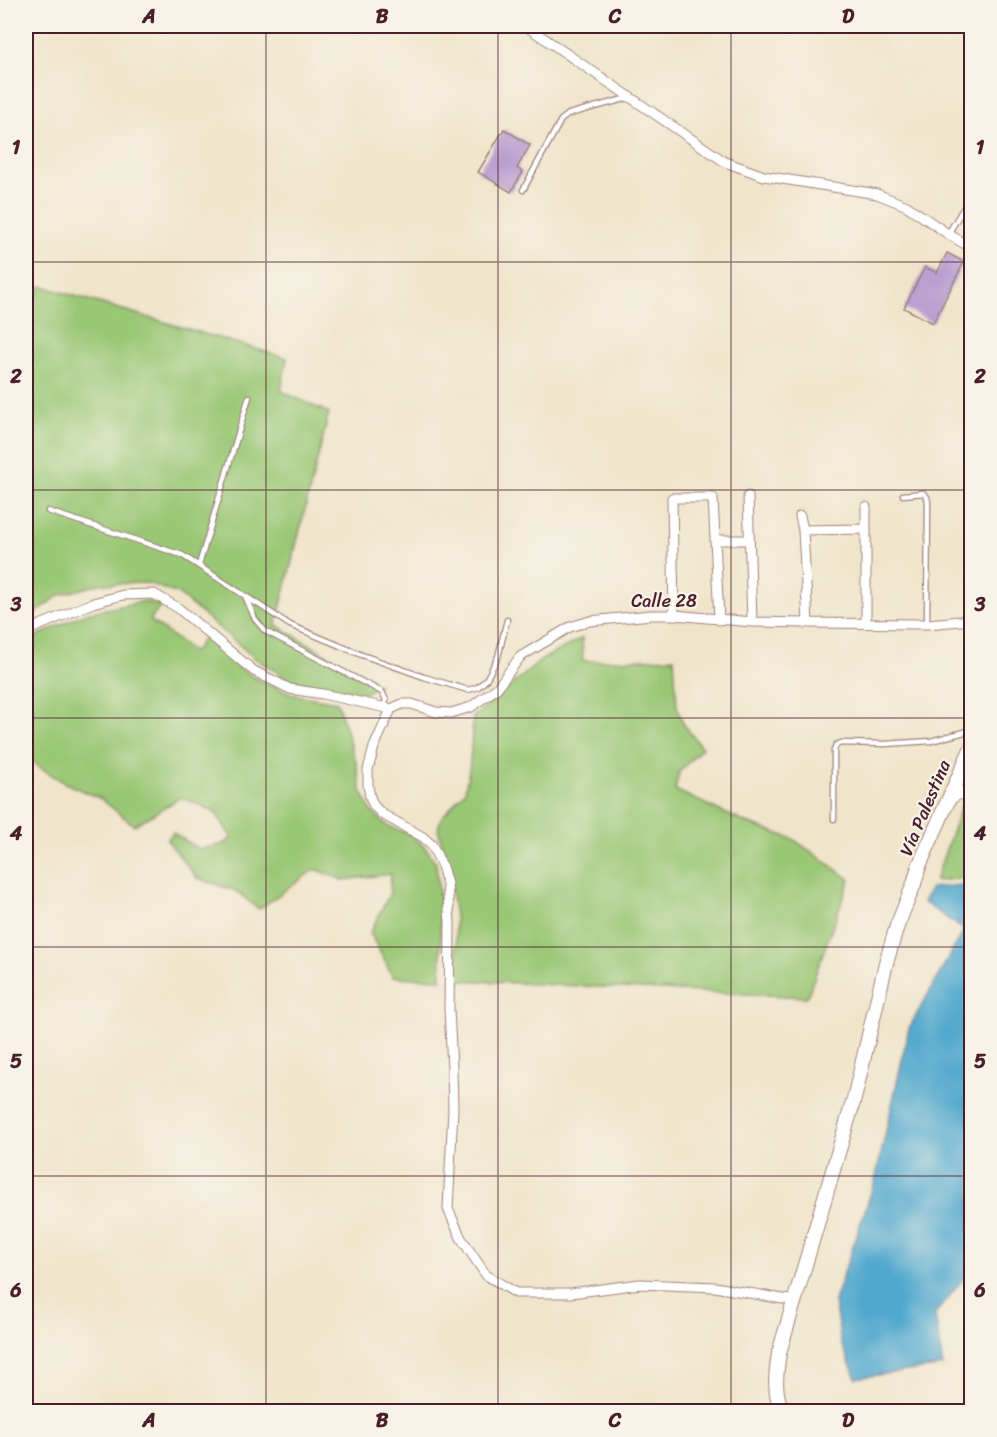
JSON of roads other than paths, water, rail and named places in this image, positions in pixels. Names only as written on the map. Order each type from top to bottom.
[{"type":"main road","name":"Vía Palestina","points":[[783,1412],[777,1396],[777,1368],[783,1336],[854,1100],[886,963],[919,866],[972,747]]},
{"type":"street","points":[[526,26],[724,162],[764,176],[878,194],[908,206],[972,248]]},
{"type":"street","points":[[748,496],[752,622]]},
{"type":"street","points":[[674,615],[672,498],[713,498],[719,620]]},
{"type":"street","points":[[866,507],[866,623]]},
{"type":"street","points":[[800,516],[803,530],[808,623]]},
{"type":"street","points":[[803,530],[866,529]]},
{"type":"street","points":[[715,540],[749,540]]},
{"type":"street","name":"Calle 28","points":[[26,631],[93,603],[123,595],[154,594],[178,608],[254,671],[290,689],[388,708],[412,704],[436,712],[451,713],[471,707],[496,688],[520,657],[570,627],[590,621],[651,615],[752,622],[808,623],[927,624],[972,620]]},
{"type":"street","points":[[388,708],[368,770],[370,797],[374,806],[382,814],[423,837],[432,846],[438,855],[447,884],[450,922],[449,993],[453,1108],[448,1209],[461,1238],[486,1275],[516,1293],[571,1293],[640,1284],[715,1287],[794,1301]]},
{"type":"street","points":[[948,801],[972,787]]},
{"type":"lane","points":[[523,190],[561,120],[569,114],[631,97]]},
{"type":"lane","points":[[948,234],[972,194]]},
{"type":"lane","points":[[199,565],[249,397]]},
{"type":"lane","points":[[903,495],[922,493],[927,497],[928,502],[927,624]]},
{"type":"lane","points":[[48,511],[182,555],[290,625],[362,655],[468,690],[478,687],[486,680],[498,657],[507,620]]},
{"type":"lane","points":[[245,597],[255,619],[265,631],[382,693],[388,708]]},
{"type":"lane","points":[[834,819],[834,750],[836,745],[931,741],[972,730]]},
{"type":"water","points":[[971,884],[971,1269],[935,1314],[943,1366],[856,1378],[841,1343],[834,1301],[875,1181],[909,1028],[964,930],[923,902],[931,888]]}]
